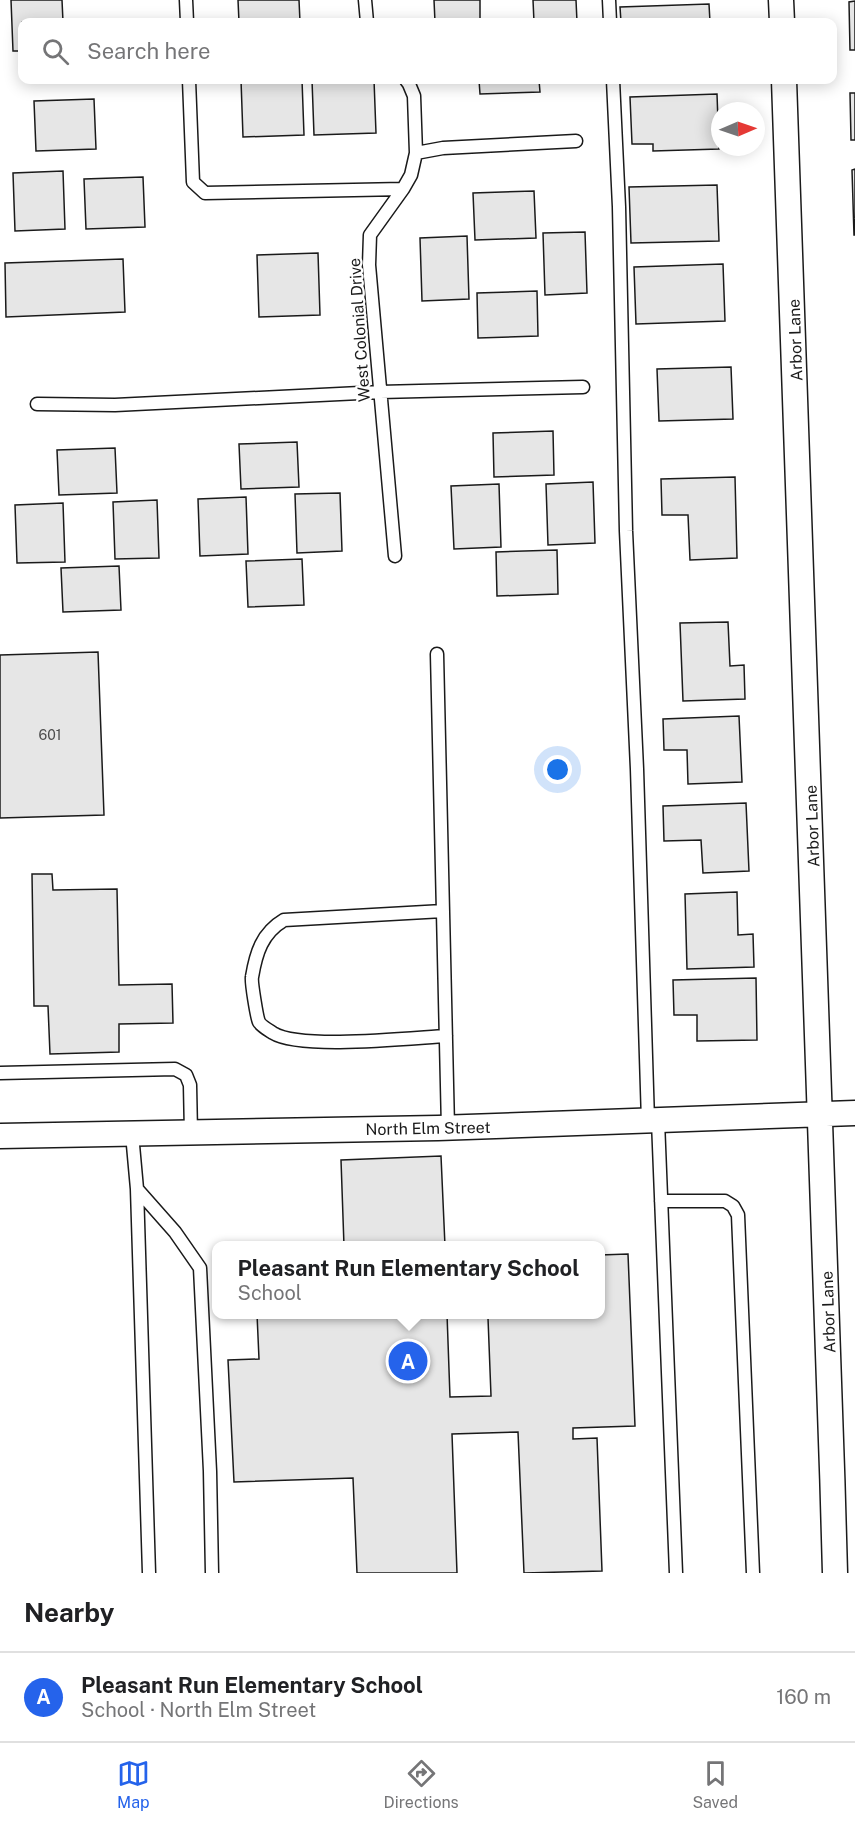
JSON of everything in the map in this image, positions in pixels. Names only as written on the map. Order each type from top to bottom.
[{"type":"street","points":[[781,0],[782,18]]},
{"type":"street","name":"Arbor Lane","points":[[784,84],[798,401],[823,1115],[835,1573]]},
{"type":"street","name":"North Elm Street","points":[[0,1136],[448,1128],[855,1113]]},
{"type":"lane","points":[[186,0],[187,18]]},
{"type":"lane","points":[[365,0],[367,18]]},
{"type":"lane","points":[[609,0],[610,18]]},
{"type":"lane","points":[[189,84],[193,182],[205,193],[404,189]]},
{"type":"lane","name":"West Colonial Drive","points":[[395,556],[369,265],[370,235],[404,189],[411,175],[416,153],[414,96],[409,84]]},
{"type":"lane","points":[[613,84],[619,207],[626,531],[653,1121],[661,1201],[676,1573]]},
{"type":"lane","points":[[416,153],[443,148],[576,141]]},
{"type":"lane","points":[[37,404],[115,405],[380,392],[583,387]]},
{"type":"lane","points":[[437,654],[448,1128]]},
{"type":"lane","points":[[443,911],[284,920],[274,926],[263,938],[256,956],[251,981],[259,1022],[275,1035],[301,1041],[446,1036]]},
{"type":"lane","points":[[0,1073],[175,1069],[186,1075],[190,1086],[191,1133]]},
{"type":"lane","points":[[132,1134],[138,1189],[150,1573]]},
{"type":"lane","points":[[138,1189],[175,1232],[200,1268],[212,1573]]},
{"type":"lane","points":[[661,1201],[725,1201],[733,1206],[738,1215],[753,1573]]},
{"type":"building","points":[[11,0],[62,0],[63,18],[18,18],[18,51],[13,51]]},
{"type":"building","points":[[238,0],[299,0],[300,18],[239,18]]},
{"type":"building","points":[[434,0],[480,0],[480,18],[435,18]]},
{"type":"building","points":[[533,0],[576,0],[577,18],[534,18]]},
{"type":"building","points":[[855,1],[855,50],[850,50],[849,2]]},
{"type":"building","points":[[709,4],[710,18],[621,18],[620,7]]},
{"type":"building","points":[[241,84],[302,84],[304,135],[243,137]]},
{"type":"building","points":[[312,84],[374,84],[376,133],[314,135]]},
{"type":"building","points":[[479,84],[539,84],[540,92],[480,94]]},
{"type":"building","points":[[850,93],[855,93],[855,140],[851,140]]},
{"type":"building","points":[[717,94],[717,102],[711,102],[711,149],[653,151],[653,144],[632,144],[630,97]]},
{"type":"building","points":[[94,99],[96,149],[36,151],[34,101]]},
{"type":"building","points":[[855,169],[855,235],[854,235],[852,170]]},
{"type":"building","points":[[63,171],[65,229],[15,231],[13,173]]},
{"type":"building","points":[[143,177],[145,227],[86,229],[84,179]]},
{"type":"building","points":[[717,185],[719,241],[631,243],[629,187]]},
{"type":"building","points":[[534,191],[536,238],[475,240],[473,193]]},
{"type":"building","points":[[585,232],[587,293],[545,295],[543,233]]},
{"type":"building","points":[[467,236],[469,299],[422,301],[420,238]]},
{"type":"building","points":[[318,253],[320,315],[259,317],[257,255]]},
{"type":"building","points":[[123,259],[125,312],[6,317],[5,263]]},
{"type":"building","points":[[723,264],[725,321],[636,324],[634,267]]},
{"type":"building","points":[[537,291],[538,336],[478,338],[477,293]]},
{"type":"building","points":[[731,367],[733,419],[659,421],[657,369]]},
{"type":"building","points":[[553,431],[554,475],[494,477],[493,433]]},
{"type":"building","points":[[297,442],[299,487],[241,489],[239,444]]},
{"type":"building","points":[[115,448],[117,493],[59,495],[57,450]]},
{"type":"building","points":[[735,477],[737,558],[690,560],[688,515],[662,515],[661,479]]},
{"type":"building","points":[[593,482],[595,543],[548,545],[546,484]]},
{"type":"building","points":[[499,484],[501,547],[454,549],[451,486]]},
{"type":"building","points":[[340,493],[342,551],[297,553],[295,494]]},
{"type":"building","points":[[246,497],[248,554],[200,556],[198,499]]},
{"type":"building","points":[[157,500],[159,558],[115,559],[113,502]]},
{"type":"building","points":[[63,503],[65,562],[17,563],[15,505]]},
{"type":"building","points":[[557,550],[558,594],[497,596],[496,552]]},
{"type":"building","points":[[302,559],[304,605],[248,607],[246,561]]},
{"type":"building","points":[[119,566],[121,610],[63,612],[61,568]]},
{"type":"building","points":[[728,622],[730,666],[744,665],[745,699],[683,701],[680,623]]},
{"type":"building","points":[[98,652],[104,815],[0,818],[0,655]]},
{"type":"building","points":[[739,716],[742,782],[688,784],[687,750],[664,750],[663,719]]},
{"type":"building","points":[[746,803],[749,871],[703,873],[701,840],[664,841],[663,806]]},
{"type":"building","points":[[32,874],[52,874],[53,890],[117,889],[119,985],[172,984],[173,1023],[119,1024],[119,1052],[50,1054],[48,1006],[34,1006]]},
{"type":"building","points":[[737,892],[738,935],[753,934],[754,967],[687,969],[685,894]]},
{"type":"building","points":[[756,978],[757,1040],[697,1041],[697,1015],[674,1015],[673,980]]},
{"type":"building","points":[[441,1156],[445,1241],[344,1241],[341,1160]]},
{"type":"building","points":[[628,1254],[635,1426],[573,1428],[573,1439],[597,1438],[602,1571],[524,1573],[518,1432],[452,1434],[457,1573],[357,1573],[353,1478],[234,1482],[228,1360],[259,1359],[257,1319],[447,1319],[450,1397],[491,1396],[488,1319],[605,1319],[605,1255]]},
{"type":"place","name":"Pleasant Run Elementary School","points":[[408,1361]]}]
